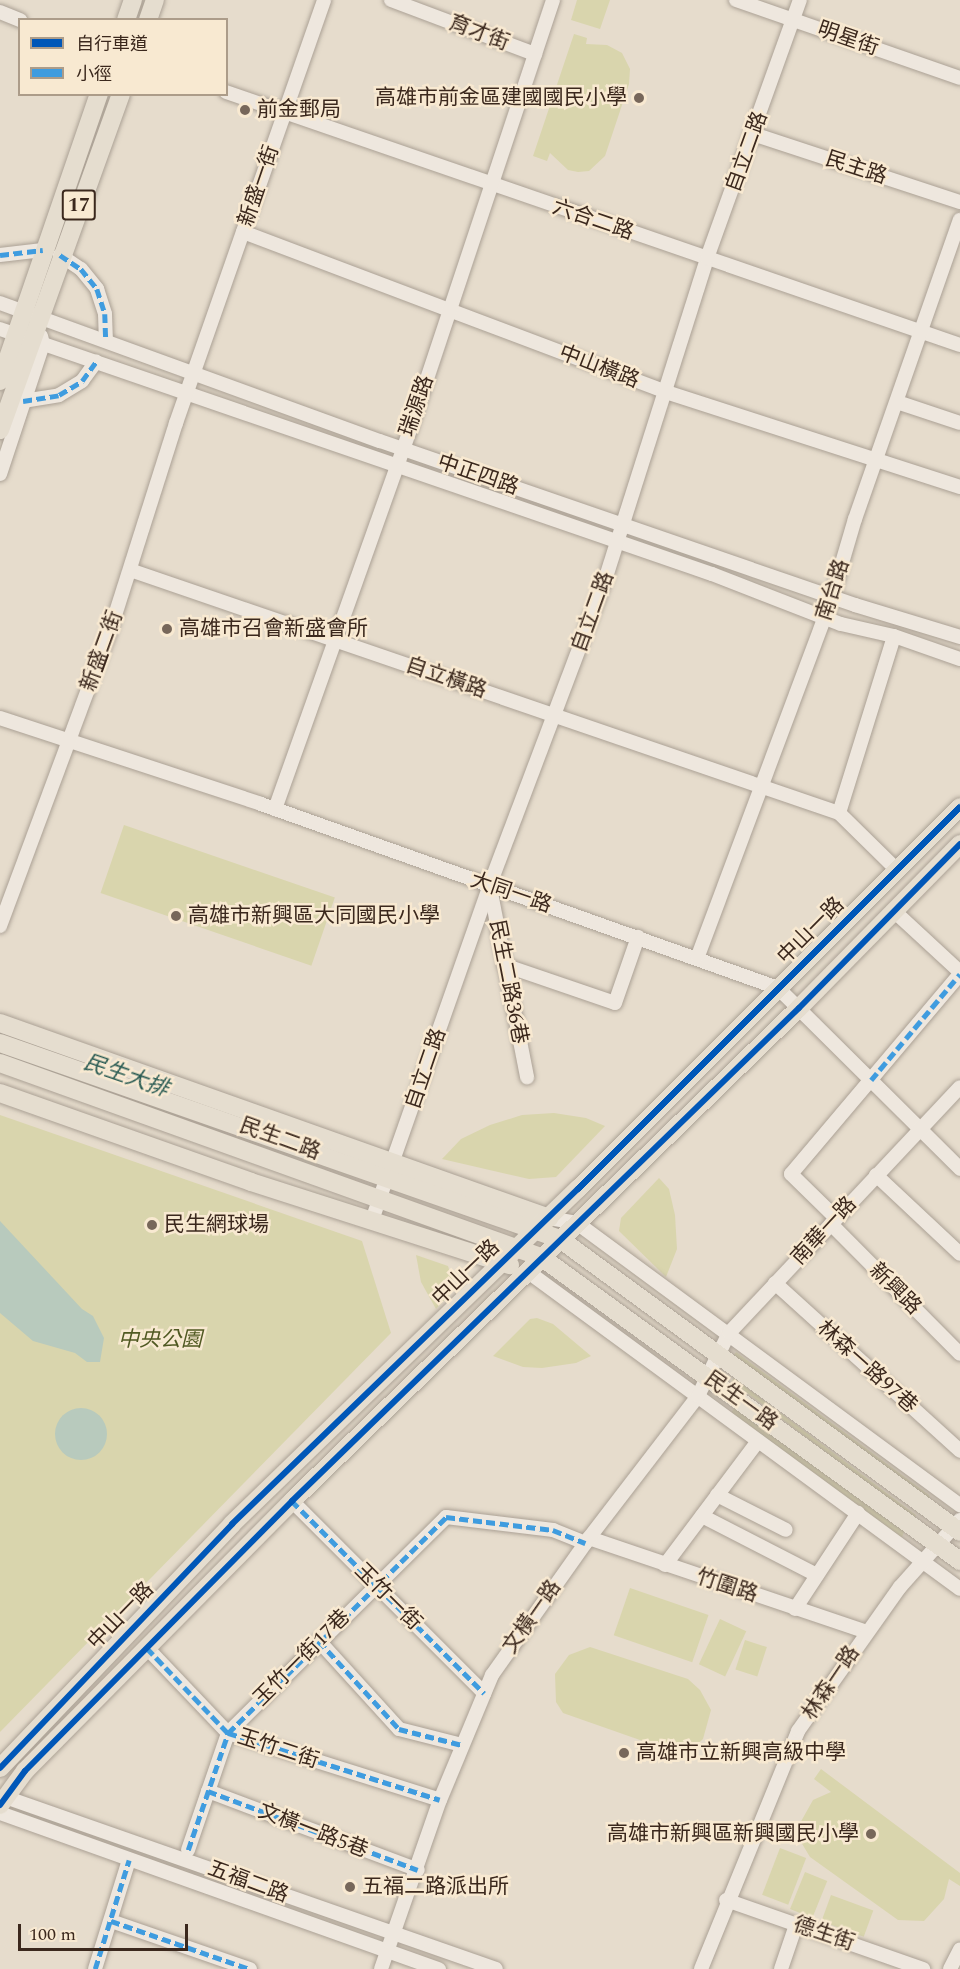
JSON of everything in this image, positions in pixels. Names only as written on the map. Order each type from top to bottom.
[{"type":"main road","points":[[127,18],[133,0]]},
{"type":"main road","points":[[149,18],[156,0]]},
{"type":"main road","name":"17","points":[[0,381],[15,334],[30,313],[98,96]]},
{"type":"main road","name":"17","points":[[51,252],[120,96]]},
{"type":"main road","name":"17","points":[[0,430],[15,334]]},
{"type":"main road","name":"中山一路","points":[[0,1768],[232,1524],[542,1224],[960,807]]},
{"type":"main road","name":"中山一路","points":[[1,1803],[25,1771],[292,1501],[799,1008],[960,844]]},
{"type":"main road","points":[[0,1023],[394,1160],[542,1224]]},
{"type":"main road","name":"民生二路","points":[[0,1042],[387,1178],[542,1224],[560,1239]]},
{"type":"main road","name":"民生二路","points":[[0,1064],[517,1246]]},
{"type":"main road","points":[[0,1093],[527,1271]]},
{"type":"main road","name":"民生一路","points":[[560,1239],[958,1526]]},
{"type":"main road","name":"民生一路","points":[[517,1246],[541,1257],[960,1561]]},
{"type":"street","name":"新盛一街","points":[[194,371],[324,0]]},
{"type":"street","name":"育才街","points":[[391,0],[535,54]]},
{"type":"street","name":"瑞源路","points":[[275,809],[332,641],[402,449],[447,309],[553,0]]},
{"type":"street","name":"明星街","points":[[736,0],[960,78]]},
{"type":"street","name":"自立二路","points":[[372,1220],[489,887],[617,543],[707,258],[800,0]]},
{"type":"street","points":[[0,12],[18,19]]},
{"type":"street","name":"六合二路","points":[[228,93],[960,345]]},
{"type":"street","name":"民主路","points":[[753,134],[960,202]]},
{"type":"street","name":"南台路","points":[[698,956],[832,597],[877,458],[960,220]]},
{"type":"street","name":"中山橫路","points":[[243,232],[666,392],[877,458],[960,487]]},
{"type":"street","points":[[0,255],[51,252],[81,269],[97,289],[105,314],[106,340]]},
{"type":"street","name":"中正四路","points":[[0,303],[194,371],[402,449],[832,597],[960,637]]},
{"type":"street","points":[[15,334],[30,313]]},
{"type":"street","name":"中正四路","points":[[15,334],[395,468],[617,543],[824,618],[894,636],[960,659]]},
{"type":"street","name":"17","points":[[0,474],[23,401],[15,334]]},
{"type":"street","points":[[23,401],[59,395],[82,381],[96,362]]},
{"type":"street","name":"新盛二街","points":[[0,926],[70,742],[130,570],[194,371]]},
{"type":"street","points":[[897,402],[960,423]]},
{"type":"street","name":"自立橫路","points":[[130,570],[839,813]]},
{"type":"street","points":[[894,636],[839,813],[897,870]]},
{"type":"street","name":"大同一路","points":[[0,718],[275,809],[489,887],[698,956],[778,988],[960,1169]]},
{"type":"street","name":"民生二路36巷","points":[[489,887],[527,1077]]},
{"type":"street","points":[[871,1080],[960,973],[894,911]]},
{"type":"street","points":[[504,965],[615,1003],[638,937]]},
{"type":"street","name":"新興路","points":[[871,1080],[791,1174],[960,1354]]},
{"type":"street","name":"南華一路","points":[[729,1332],[960,1087]]},
{"type":"street","points":[[876,1175],[960,1254]]},
{"type":"street","points":[[542,1224],[577,1223],[729,1332],[960,1505]]},
{"type":"street","name":"民生一路","points":[[527,1271],[960,1589]]},
{"type":"street","name":"林森一路97巷","points":[[775,1283],[960,1451]]},
{"type":"street","name":"文橫一路","points":[[381,1969],[441,1800],[492,1675],[587,1541],[698,1396],[729,1332]]},
{"type":"street","points":[[665,1565],[758,1441]]},
{"type":"street","points":[[717,1495],[786,1530]]},
{"type":"street","name":"玉竹一街","points":[[292,1501],[484,1693]]},
{"type":"street","points":[[795,1609],[858,1513]]},
{"type":"street","points":[[702,1516],[817,1575]]},
{"type":"street","name":"玉竹一街17巷","points":[[228,1733],[446,1517],[553,1530],[587,1541]]},
{"type":"street","name":"林森一路","points":[[701,1969],[726,1900],[798,1731],[866,1632],[921,1560],[958,1526]]},
{"type":"street","name":"竹圍路","points":[[587,1541],[866,1632]]},
{"type":"street","points":[[319,1641],[399,1729],[462,1745]]},
{"type":"street","name":"玉竹二街","points":[[147,1648],[228,1733],[441,1800]]},
{"type":"street","points":[[189,1850],[228,1733]]},
{"type":"street","name":"文橫一路5巷","points":[[208,1791],[418,1870]]},
{"type":"street","name":"五福二路","points":[[1,1803],[129,1860],[439,1969]]},
{"type":"street","name":"五福二路","points":[[1,1803],[496,1969]]},
{"type":"street","points":[[95,1969],[129,1860]]},
{"type":"street","name":"德生街","points":[[726,1900],[923,1969]]},
{"type":"street","points":[[111,1921],[250,1969]]},
{"type":"street","points":[[781,1969],[796,1924]]},
{"type":"street","points":[[950,1969],[960,1949]]},
{"type":"green space","points":[[577,0],[610,0],[600,29],[571,20]]},
{"type":"green space","points":[[574,34],[587,38],[586,44],[607,45],[622,53],[630,69],[629,84],[605,156],[589,171],[578,172],[568,170],[550,153],[547,161],[533,156]]},
{"type":"green space","points":[[124,825],[335,898],[311,966],[101,893]]},
{"type":"green space","points":[[554,1113],[586,1118],[605,1126],[556,1177],[529,1179],[442,1159],[461,1139],[490,1125],[522,1115]]},
{"type":"green space","name":"中央公園","points":[[0,1115],[362,1241],[391,1333],[0,1732]]},
{"type":"green space","points":[[659,1178],[669,1189],[675,1215],[677,1249],[666,1277],[619,1231],[621,1218]]},
{"type":"green space","points":[[416,1255],[448,1266],[455,1289],[436,1309],[421,1282]]},
{"type":"green space","points":[[537,1318],[553,1324],[591,1356],[576,1363],[542,1368],[523,1367],[493,1356],[530,1319]]},
{"type":"green space","points":[[736,1352],[929,1495],[931,1502],[732,1358]]},
{"type":"green space","points":[[734,1378],[916,1515],[914,1518],[732,1381]]},
{"type":"green space","points":[[735,1407],[905,1529],[902,1537],[899,1538],[731,1413]]},
{"type":"green space","points":[[630,1588],[708,1615],[692,1662],[614,1635]]},
{"type":"green space","points":[[720,1619],[746,1631],[725,1677],[699,1664]]},
{"type":"green space","points":[[745,1640],[767,1647],[757,1677],[735,1669]]},
{"type":"green space","points":[[590,1647],[688,1679],[700,1690],[711,1710],[703,1739],[691,1750],[677,1753],[563,1713],[556,1702],[555,1674],[569,1655]]},
{"type":"green space","points":[[821,1769],[960,1873],[960,1886],[949,1879],[944,1899],[924,1921],[898,1920],[810,1857],[801,1842],[799,1825],[813,1800],[831,1792],[814,1779]]},
{"type":"green space","points":[[780,1848],[806,1858],[788,1905],[762,1895]]},
{"type":"green space","points":[[805,1872],[827,1881],[812,1918],[790,1909]]},
{"type":"green space","points":[[831,1895],[873,1910],[864,1937],[821,1921]]},
{"type":"shaded area","points":[[0,1221],[82,1309],[93,1316],[104,1338],[100,1362],[87,1362],[75,1353],[33,1341],[0,1313]]},
{"type":"shaded area","points":[[76,1408],[86,1408],[96,1412],[103,1419],[107,1434],[103,1449],[96,1456],[86,1460],[76,1460],[66,1456],[59,1449],[55,1439],[55,1429],[59,1419],[66,1412]]},
{"type":"marked path","points":[[0,255],[43,250]]},
{"type":"marked path","points":[[60,255],[81,269],[97,289],[105,314],[106,340]]},
{"type":"marked path","points":[[23,401],[59,395],[82,381],[96,362]]},
{"type":"marked path","points":[[871,1080],[960,974]]},
{"type":"marked path","points":[[292,1501],[484,1693]]},
{"type":"marked path","points":[[188,1850],[228,1733],[446,1517],[553,1530],[585,1543]]},
{"type":"marked path","points":[[319,1641],[399,1729],[462,1745]]},
{"type":"marked path","points":[[147,1648],[228,1733],[440,1800]]},
{"type":"marked path","points":[[208,1791],[418,1870]]},
{"type":"marked path","points":[[95,1969],[129,1860]]},
{"type":"marked path","points":[[111,1921],[250,1969]]},
{"type":"cycle path","points":[[0,1768],[232,1524],[578,1189],[960,807]]},
{"type":"cycle path","points":[[0,1805],[25,1771],[292,1501],[799,1008],[960,844]]},
{"type":"place","name":"高雄市前金區建國國民小學","points":[[639,98]]},
{"type":"place","name":"前金郵局","points":[[245,110]]},
{"type":"place","name":"高雄市召會新盛會所","points":[[167,629]]},
{"type":"place","name":"高雄市新興區大同國民小學","points":[[176,916]]},
{"type":"place","name":"民生網球場","points":[[152,1225]]},
{"type":"place","name":"高雄市立新興高級中學","points":[[624,1753]]},
{"type":"place","name":"高雄市新興區新興國民小學","points":[[871,1834]]},
{"type":"place","name":"五福二路派出所","points":[[350,1887]]},
{"type":"water label","name":"民生大排","points":[[126,1076]]}]
